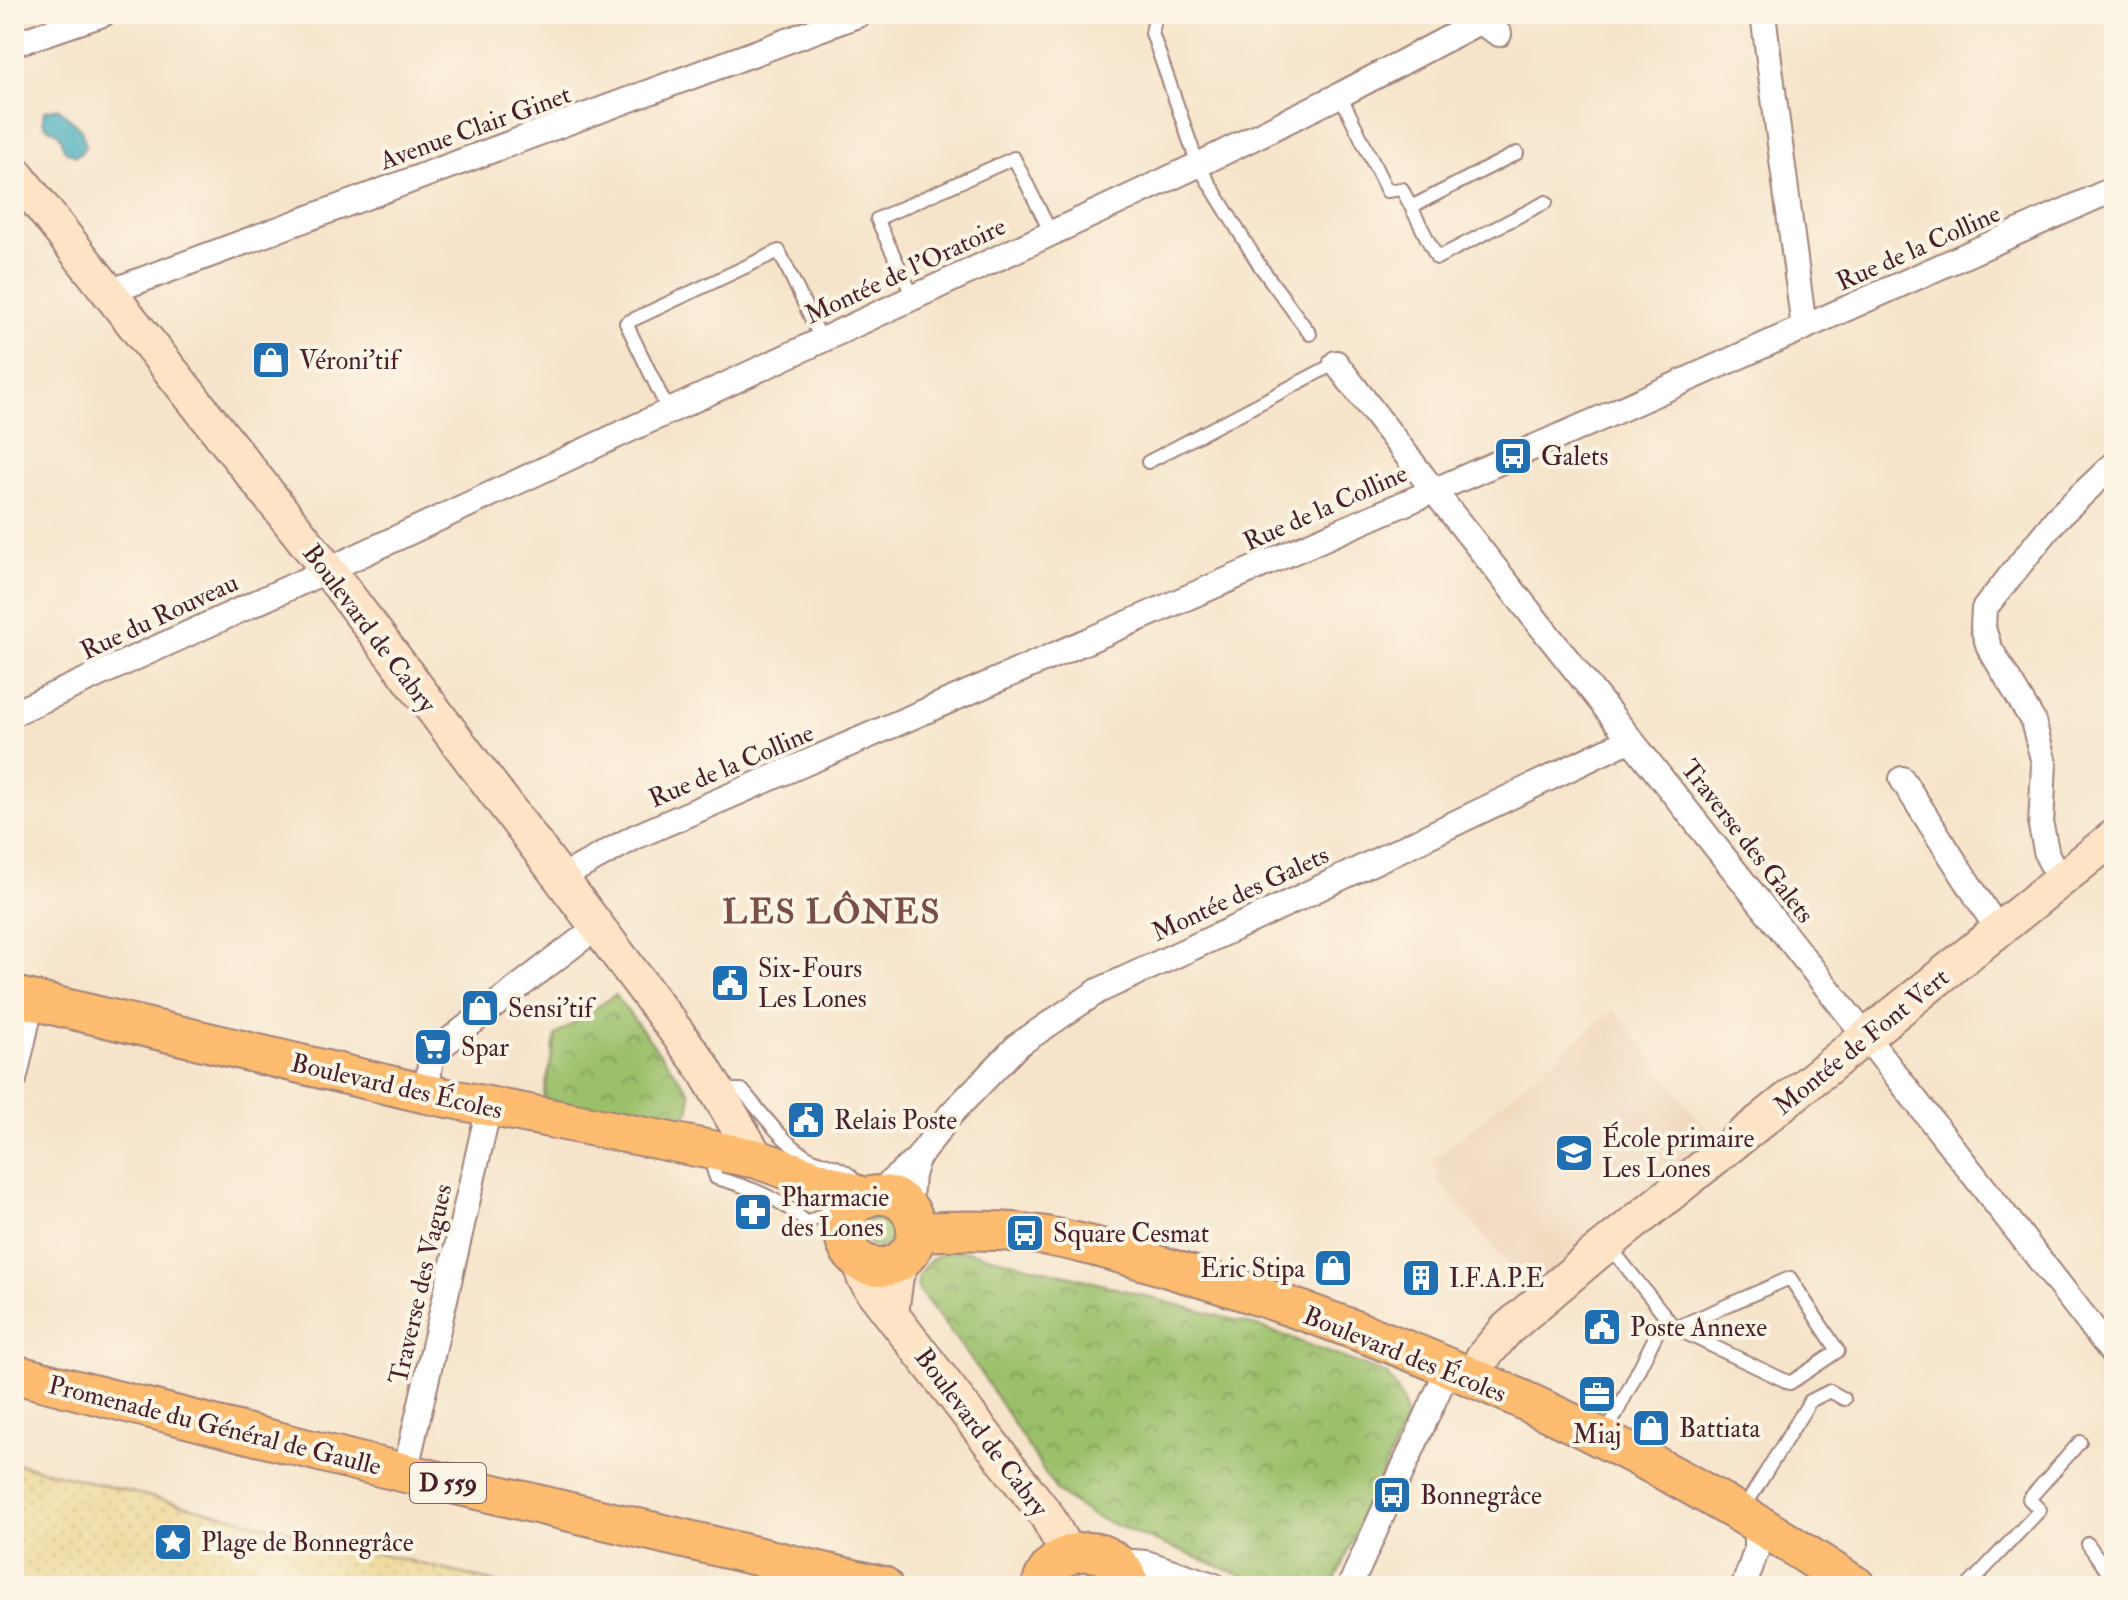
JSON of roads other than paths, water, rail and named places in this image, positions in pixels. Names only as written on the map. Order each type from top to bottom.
[{"type":"main road","name":"Boulevard des Écoles","points":[[23,999],[427,1094],[769,1164],[854,1216],[883,1267],[909,1234],[981,1230],[1025,1233],[1076,1242],[1276,1301],[1461,1374],[1604,1440],[1748,1518],[1856,1586]]},
{"type":"main road","name":"Boulevard des Écoles","points":[[854,1216],[893,1198],[909,1234]]},
{"type":"main road","name":"Promenade du Général de Gaulle","points":[[14,1374],[405,1473],[883,1586]]},
{"type":"main road","points":[[1041,1586],[1048,1570],[1068,1554],[1083,1551],[1097,1552],[1111,1558],[1126,1577]]},
{"type":"street","points":[[14,44],[103,14]]},
{"type":"street","name":"Avenue Clair Ginet","points":[[109,292],[860,14]]},
{"type":"street","points":[[1763,14],[1804,328]]},
{"type":"street","name":"Montée de l'Oratoire","points":[[328,570],[1198,165],[1479,22],[1499,34]]},
{"type":"street","name":"Boulevard de Cabry","points":[[14,172],[328,570],[597,927],[769,1164]]},
{"type":"street","name":"Rue de la Colline","points":[[560,878],[635,837],[1434,491],[2114,189]]},
{"type":"street","name":"Traverse des Galets","points":[[1336,363],[2114,1355]]},
{"type":"street","points":[[2060,880],[2047,855],[2041,826],[2044,763],[2033,721],[1989,647],[1983,628],[1984,609],[2057,518],[2114,464]]},
{"type":"street","name":"Rue du Rouveau","points":[[14,713],[328,570]]},
{"type":"street","name":"Montée des Galets","points":[[854,1216],[917,1159],[951,1114],[1018,1045],[1098,991],[1631,739]]},
{"type":"street","points":[[1902,779],[1998,930]]},
{"type":"street","name":"Montée de Font Vert","points":[[1350,1586],[1461,1374],[1483,1357],[1507,1329],[1608,1245],[2114,837]]},
{"type":"street","points":[[427,1094],[431,1054],[597,927]]},
{"type":"street","points":[[14,1080],[23,999]]},
{"type":"street","points":[[707,1149],[718,1090]]},
{"type":"street","name":"Traverse des Vagues","points":[[405,1473],[489,1107]]},
{"type":"street","name":"Montée des Galets","points":[[909,1234],[912,1175],[917,1159]]},
{"type":"street","name":"Boulevard de Cabry","points":[[854,1216],[864,1277],[1047,1516],[1068,1554]]},
{"type":"street","points":[[891,1313],[896,1276],[909,1234]]},
{"type":"street","points":[[1744,1586],[1756,1551],[1748,1518]]},
{"type":"street","points":[[1126,1577],[1133,1562],[1146,1563],[1215,1586]]},
{"type":"lane","points":[[1156,14],[1152,33],[1198,165],[1260,266],[1310,334]]},
{"type":"lane","points":[[1340,95],[1387,191],[1402,189],[1437,258],[1546,202]]},
{"type":"lane","points":[[1411,207],[1517,153]]},
{"type":"lane","points":[[913,297],[877,219],[1014,158],[1051,233]]},
{"type":"lane","points":[[668,410],[626,323],[779,251],[821,339]]},
{"type":"lane","points":[[1148,462],[1336,363]]},
{"type":"lane","points":[[707,1149],[716,1178],[771,1197],[807,1223],[854,1216],[851,1176],[843,1169],[806,1156],[787,1141],[742,1090],[718,1090]]},
{"type":"lane","points":[[1608,1245],[1675,1328],[1790,1383],[1838,1351],[1790,1278],[1675,1328]]},
{"type":"lane","points":[[1604,1440],[1656,1335]]},
{"type":"lane","points":[[1748,1518],[1810,1401],[1830,1391],[1844,1399]]},
{"type":"lane","points":[[1968,1586],[2040,1510],[2029,1499],[2080,1442]]},
{"type":"lane","points":[[2088,1544],[2114,1581]]},
{"type":"water","points":[[58,108],[81,129],[86,145],[80,154],[75,156],[65,151],[58,134],[44,123],[44,111]]},
{"type":"place","name":"Véroni'tif","points":[[271,360]]},
{"type":"place","name":"Galets","points":[[1513,456]]},
{"type":"place","name":"Six-Fours Les Lones","points":[[730,983]]},
{"type":"place","name":"Sensi'tif","points":[[480,1008]]},
{"type":"place","name":"Spar","points":[[433,1047]]},
{"type":"place","name":"Relais Poste","points":[[806,1120]]},
{"type":"place","name":"École primaire Les Lones","points":[[1574,1153]]},
{"type":"place","name":"Pharmacie des Lones","points":[[753,1212]]},
{"type":"place","name":"Square Cesmat","points":[[1025,1233]]},
{"type":"place","name":"Eric Stipa","points":[[1333,1268]]},
{"type":"place","name":"I.F.A.P.E","points":[[1421,1278]]},
{"type":"place","name":"Poste Annexe","points":[[1602,1327]]},
{"type":"place","name":"Miaj","points":[[1597,1394]]},
{"type":"place","name":"Battiata","points":[[1651,1428]]},
{"type":"place","name":"Bonnegrâce","points":[[1392,1495]]},
{"type":"place","name":"Plage de Bonnegrâce","points":[[173,1542]]},
{"type":"district","name":"LES LÔNES","points":[[832,911]]}]
